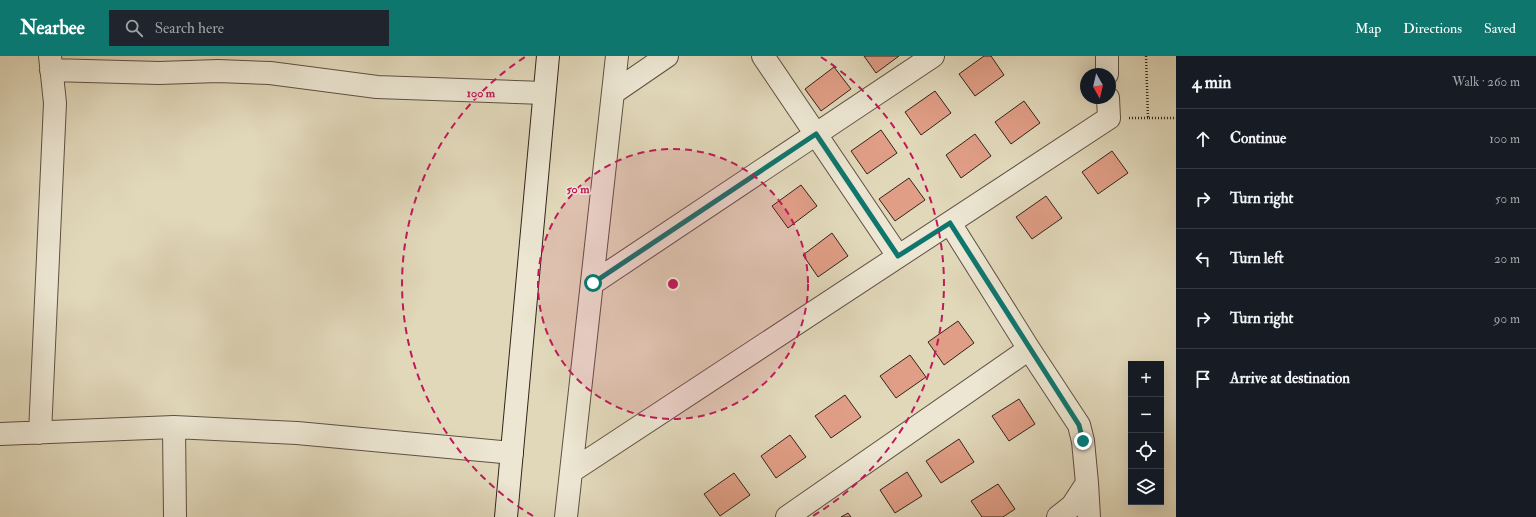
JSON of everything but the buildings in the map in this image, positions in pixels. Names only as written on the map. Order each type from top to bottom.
[{"type":"street","points":[[506,517],[548,56]]},
{"type":"street","points":[[568,513],[617,56]]},
{"type":"street","points":[[613,93],[667,56]]},
{"type":"street","points":[[763,56],[898,256]]},
{"type":"street","points":[[593,283],[933,56]]},
{"type":"street","points":[[1107,56],[1107,68]]},
{"type":"street","points":[[40,432],[55,103],[51,63],[159,73],[270,73],[377,87],[544,93]]},
{"type":"street","points":[[572,471],[1109,118],[1108,104]]},
{"type":"street","points":[[950,223],[1029,349],[1079,425],[1083,441],[1088,483],[1089,517]]},
{"type":"street","points":[[787,517],[1029,349]]},
{"type":"street","points":[[0,434],[174,427],[297,433],[512,454]]},
{"type":"street","points":[[174,427],[175,517]]},
{"type":"street","points":[[1058,517],[1072,506],[1088,483]]},
{"type":"path","points":[[1146,56],[1148,118],[1176,118]]},
{"type":"route","points":[[593,283],[816,134],[898,256],[950,223],[1029,349],[1079,425],[1083,441]]}]
